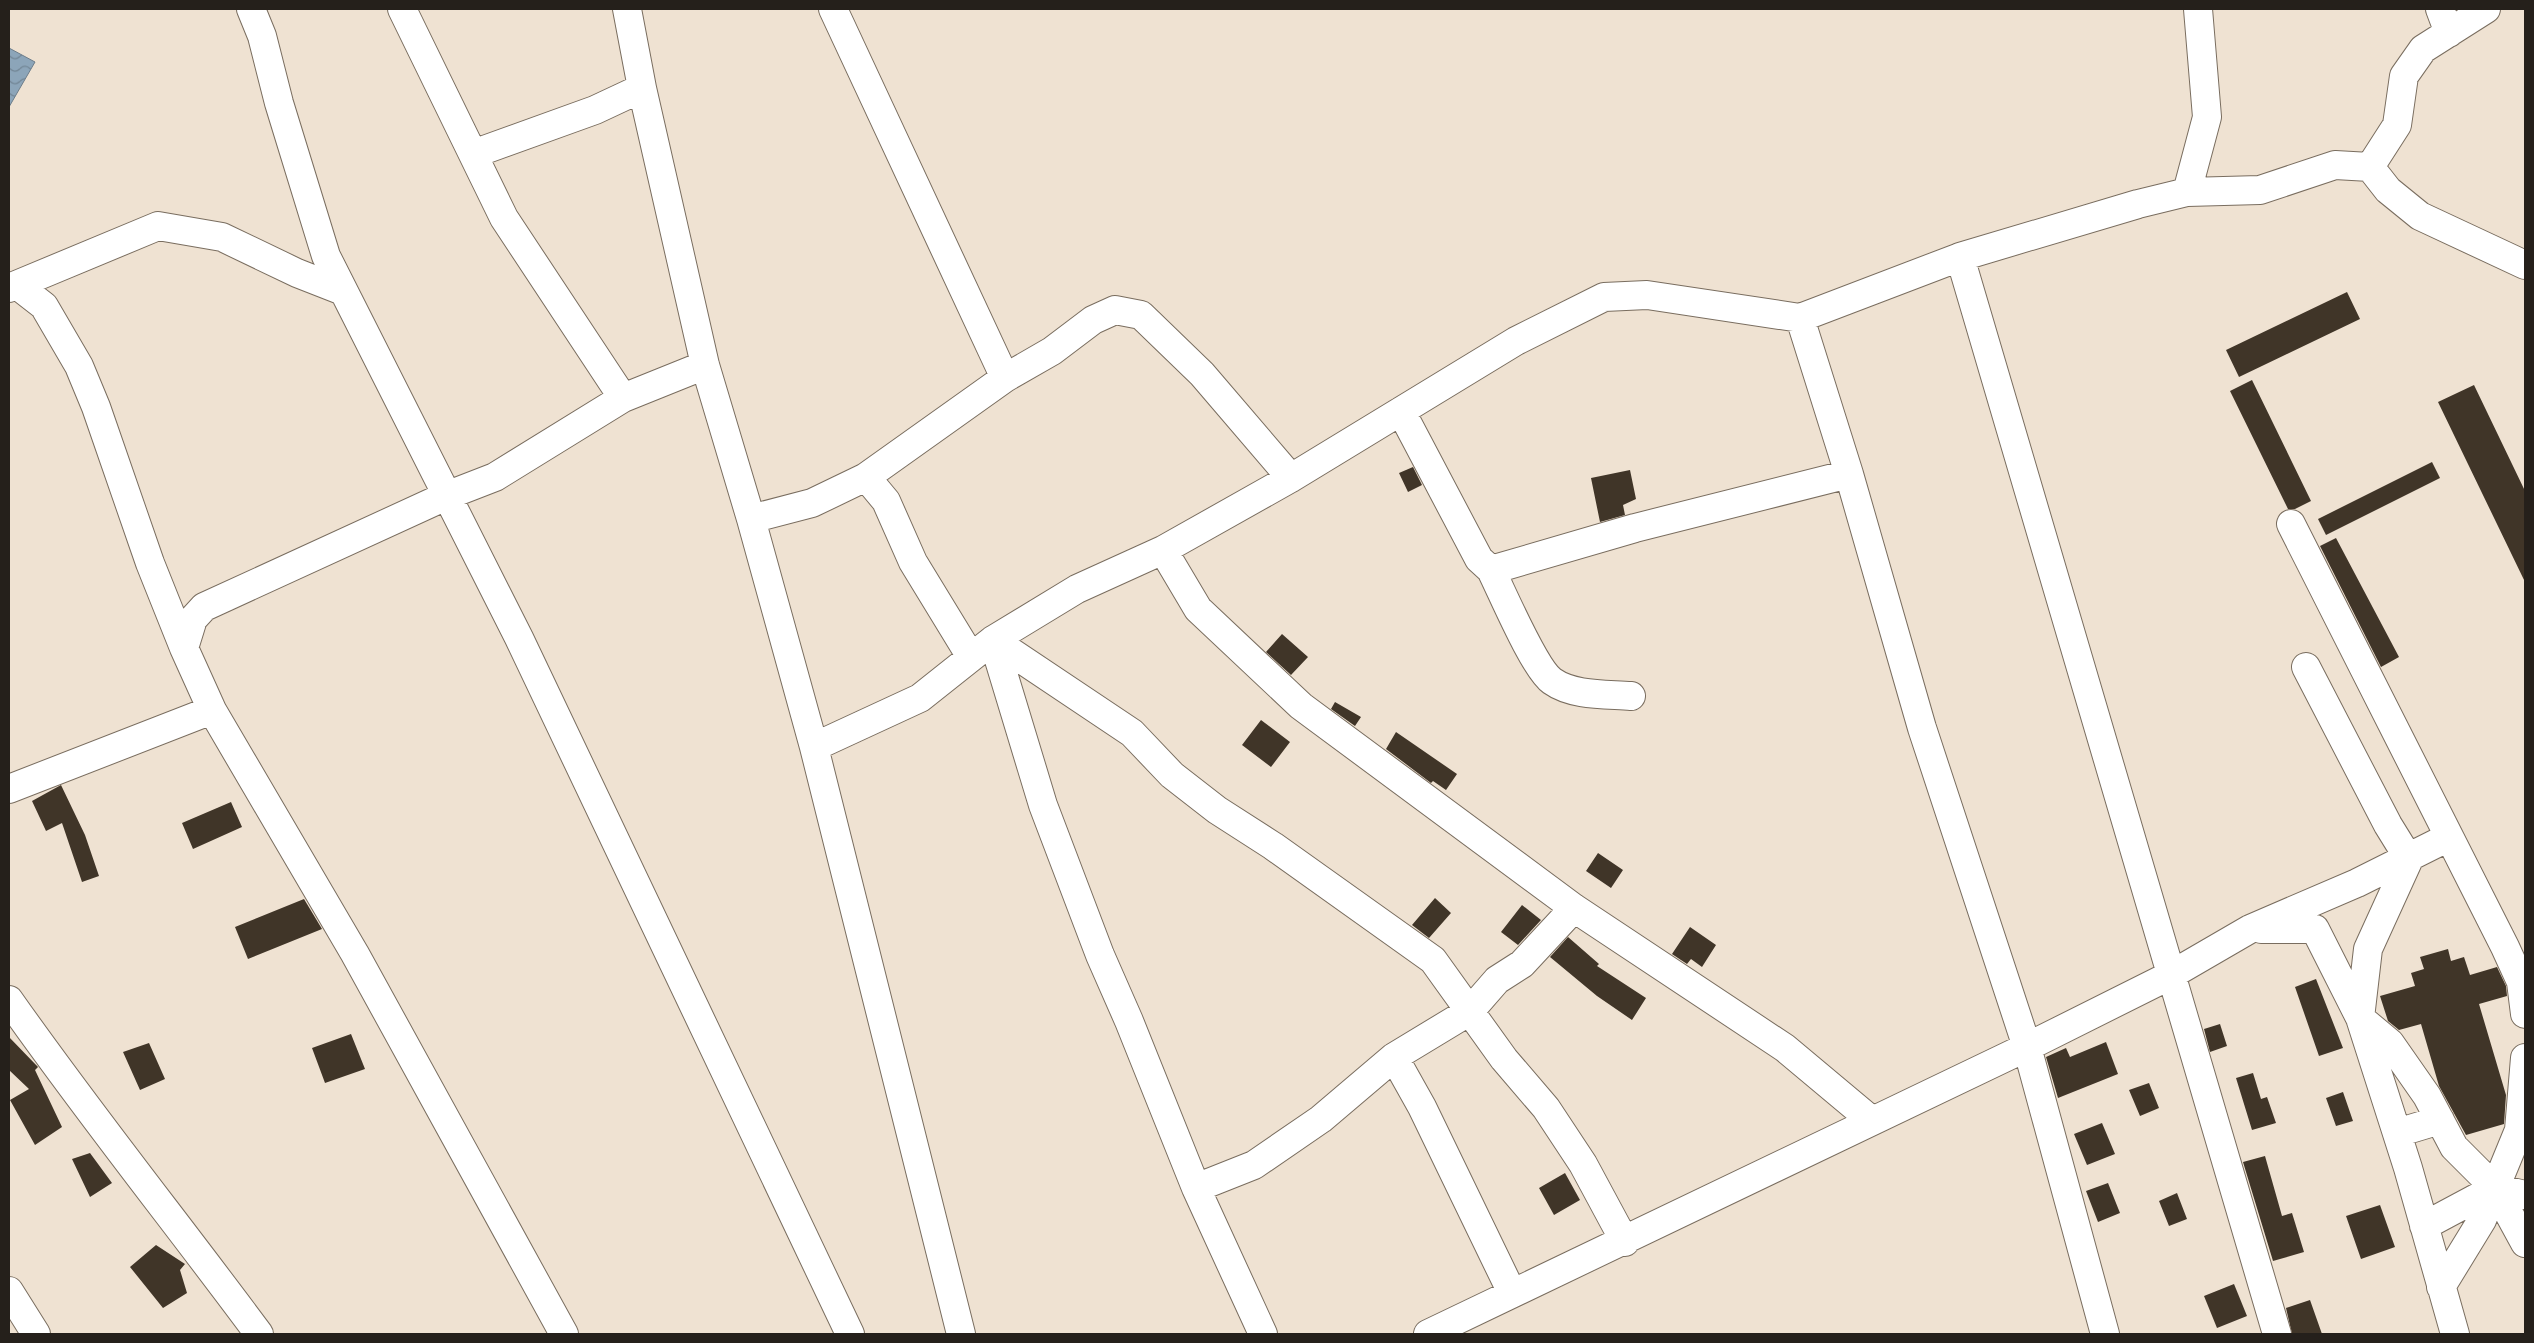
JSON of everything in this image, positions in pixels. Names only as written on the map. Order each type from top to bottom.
[{"type":"street","points":[[251,9],[262,36],[279,103],[326,256],[519,638],[850,1334]]},
{"type":"street","points":[[402,9],[504,218],[623,398]]},
{"type":"street","points":[[627,9],[642,88],[705,365],[751,519],[814,748],[961,1334]]},
{"type":"street","points":[[833,9],[1005,378]]},
{"type":"street","points":[[2187,192],[2207,117],[2198,9]]},
{"type":"street","points":[[2370,168],[2396,125],[2404,76],[2423,49],[2445,21],[2486,9]]},
{"type":"street","points":[[473,154],[595,110],[642,88]]},
{"type":"street","points":[[814,748],[920,698],[993,640],[1077,589],[1163,550],[1291,478],[1516,341],[1604,297],[1647,295],[1800,318],[1960,257],[2138,204],[2187,192],[2260,190],[2335,165],[2370,168],[2388,190],[2420,216],[2525,265]]},
{"type":"street","points":[[13,286],[158,226],[222,238],[343,292]]},
{"type":"street","points":[[1960,257],[2169,976],[2277,1334]]},
{"type":"street","points":[[13,286],[44,306],[79,366],[96,408],[150,563],[184,648],[212,710],[355,954],[564,1334]]},
{"type":"street","points":[[751,519],[812,503],[866,477],[1005,378],[1052,351],[1100,316],[1114,310],[1140,315],[1202,374],[1291,478]]},
{"type":"street","points":[[1800,318],[1849,474],[1922,728],[2027,1047],[2105,1334]]},
{"type":"street","points":[[184,648],[192,619],[204,607],[446,496],[495,477],[623,398],[705,365]]},
{"type":"street","points":[[1401,411],[1479,560],[1491,570],[1539,665],[1552,680],[1569,688],[1594,693],[1631,696]]},
{"type":"street","points":[[1491,570],[1634,528],[1849,474]]},
{"type":"street","points":[[866,477],[886,501],[913,562],[972,657]]},
{"type":"street","points":[[2291,524],[2517,973],[2525,1014]]},
{"type":"street","points":[[1163,550],[1198,609],[1301,706],[1574,908],[1785,1048],[1871,1120]]},
{"type":"street","points":[[993,640],[1132,733],[1172,775],[1217,810],[1273,846],[1433,960],[1504,1059],[1546,1108],[1583,1164],[1625,1242]]},
{"type":"street","points":[[993,640],[1043,805],[1100,955],[1196,1188],[1263,1334]]},
{"type":"street","points":[[2306,667],[2388,825],[2409,859]]},
{"type":"street","points":[[9,789],[212,710]]},
{"type":"street","points":[[1428,1334],[1625,1242],[1871,1120],[2027,1047],[2169,976],[2250,929],[2409,859],[2448,837]]},
{"type":"street","points":[[2360,1018],[2368,949],[2409,859]]},
{"type":"street","points":[[1196,1188],[1254,1166],[1321,1119],[1394,1057],[1470,1011],[1498,980],[1522,964],[1574,908]]},
{"type":"street","points":[[2250,929],[2315,929],[2360,1018],[2397,1133],[2455,1334]]},
{"type":"street","points":[[9,1000],[75,1093],[173,1218],[259,1334]]},
{"type":"street","points":[[2360,1018],[2390,1043],[2427,1096],[2454,1147],[2495,1188],[2525,1243]]},
{"type":"street","points":[[1394,1057],[1422,1107],[1512,1294]]},
{"type":"street","points":[[2442,1287],[2482,1220],[2519,1130],[2525,1058]]},
{"type":"street","points":[[2397,1133],[2440,1120]]},
{"type":"street","points":[[2424,1226],[2495,1188],[2525,1195]]},
{"type":"street","points":[[9,1291],[36,1334]]},
{"type":"water","points":[[9,48],[35,62],[9,107]]},
{"type":"building","points":[[2347,292],[2360,319],[2239,377],[2226,350]]},
{"type":"building","points":[[2252,380],[2311,501],[2295,509],[2288,509],[2230,391]]},
{"type":"building","points":[[2474,385],[2525,491],[2525,582],[2438,402]]},
{"type":"building","points":[[2432,462],[2440,478],[2326,535],[2318,519]]},
{"type":"building","points":[[1413,467],[1422,485],[1408,492],[1399,473]]},
{"type":"building","points":[[1630,470],[1636,499],[1623,505],[1625,515],[1600,522],[1591,478]]},
{"type":"building","points":[[2336,538],[2399,657],[2381,667],[2320,546]]},
{"type":"building","points":[[1282,634],[1308,657],[1291,675],[1266,652]]},
{"type":"building","points":[[1335,702],[1361,717],[1355,726],[1331,709]]},
{"type":"building","points":[[1261,720],[1290,742],[1271,767],[1242,745]]},
{"type":"building","points":[[1396,732],[1457,774],[1446,790],[1433,781],[1431,783],[1386,749]]},
{"type":"building","points":[[61,785],[85,835],[99,876],[82,882],[62,823],[46,831],[32,801]]},
{"type":"building","points":[[231,802],[242,827],[193,849],[182,823]]},
{"type":"building","points":[[1598,853],[1623,870],[1611,888],[1586,871]]},
{"type":"building","points":[[1435,898],[1451,913],[1429,938],[1412,925]]},
{"type":"building","points":[[304,899],[322,929],[248,959],[235,927]]},
{"type":"building","points":[[1522,905],[1541,920],[1518,945],[1501,932]]},
{"type":"building","points":[[1690,927],[1716,945],[1702,967],[1691,959],[1687,964],[1672,954]]},
{"type":"building","points":[[1568,937],[1599,964],[1597,966],[1646,998],[1632,1020],[1597,996],[1550,957]]},
{"type":"building","points":[[2448,949],[2451,961],[2464,957],[2470,975],[2497,967],[2506,986],[2507,996],[2479,1004],[2506,1095],[2504,1124],[2466,1135],[2439,1086],[2421,1024],[2399,1030],[2388,1021],[2380,996],[2415,986],[2411,973],[2424,969],[2420,957]]},
{"type":"building","points":[[2316,979],[2343,1048],[2319,1056],[2295,987]]},
{"type":"building","points":[[2220,1024],[2227,1046],[2210,1052],[2204,1029]]},
{"type":"building","points":[[351,1034],[365,1069],[325,1083],[312,1048]]},
{"type":"building","points":[[9,1037],[38,1067],[35,1070],[62,1127],[35,1145],[10,1100],[29,1089],[9,1070]]},
{"type":"building","points":[[2106,1042],[2118,1074],[2058,1098],[2046,1057],[2066,1048],[2070,1057]]},
{"type":"building","points":[[149,1043],[165,1079],[140,1090],[123,1052]]},
{"type":"building","points":[[2253,1073],[2261,1099],[2267,1097],[2276,1123],[2252,1130],[2236,1078]]},
{"type":"building","points":[[2149,1083],[2159,1108],[2140,1116],[2129,1090]]},
{"type":"building","points":[[2343,1092],[2353,1121],[2336,1126],[2326,1098]]},
{"type":"building","points":[[2102,1123],[2115,1154],[2087,1165],[2074,1134]]},
{"type":"building","points":[[90,1153],[112,1183],[90,1197],[72,1159]]},
{"type":"building","points":[[2265,1156],[2282,1216],[2292,1213],[2304,1252],[2273,1261],[2243,1162]]},
{"type":"building","points":[[1565,1173],[1580,1200],[1554,1215],[1539,1188]]},
{"type":"building","points":[[2108,1183],[2120,1213],[2098,1222],[2086,1191]]},
{"type":"building","points":[[2177,1193],[2187,1219],[2169,1226],[2159,1201]]},
{"type":"building","points":[[2380,1205],[2395,1247],[2361,1259],[2346,1216]]},
{"type":"building","points":[[156,1245],[185,1264],[180,1270],[187,1293],[163,1308],[130,1267]]},
{"type":"building","points":[[2234,1284],[2247,1316],[2217,1328],[2204,1296]]},
{"type":"building","points":[[2310,1300],[2322,1334],[2292,1334],[2286,1308]]}]
